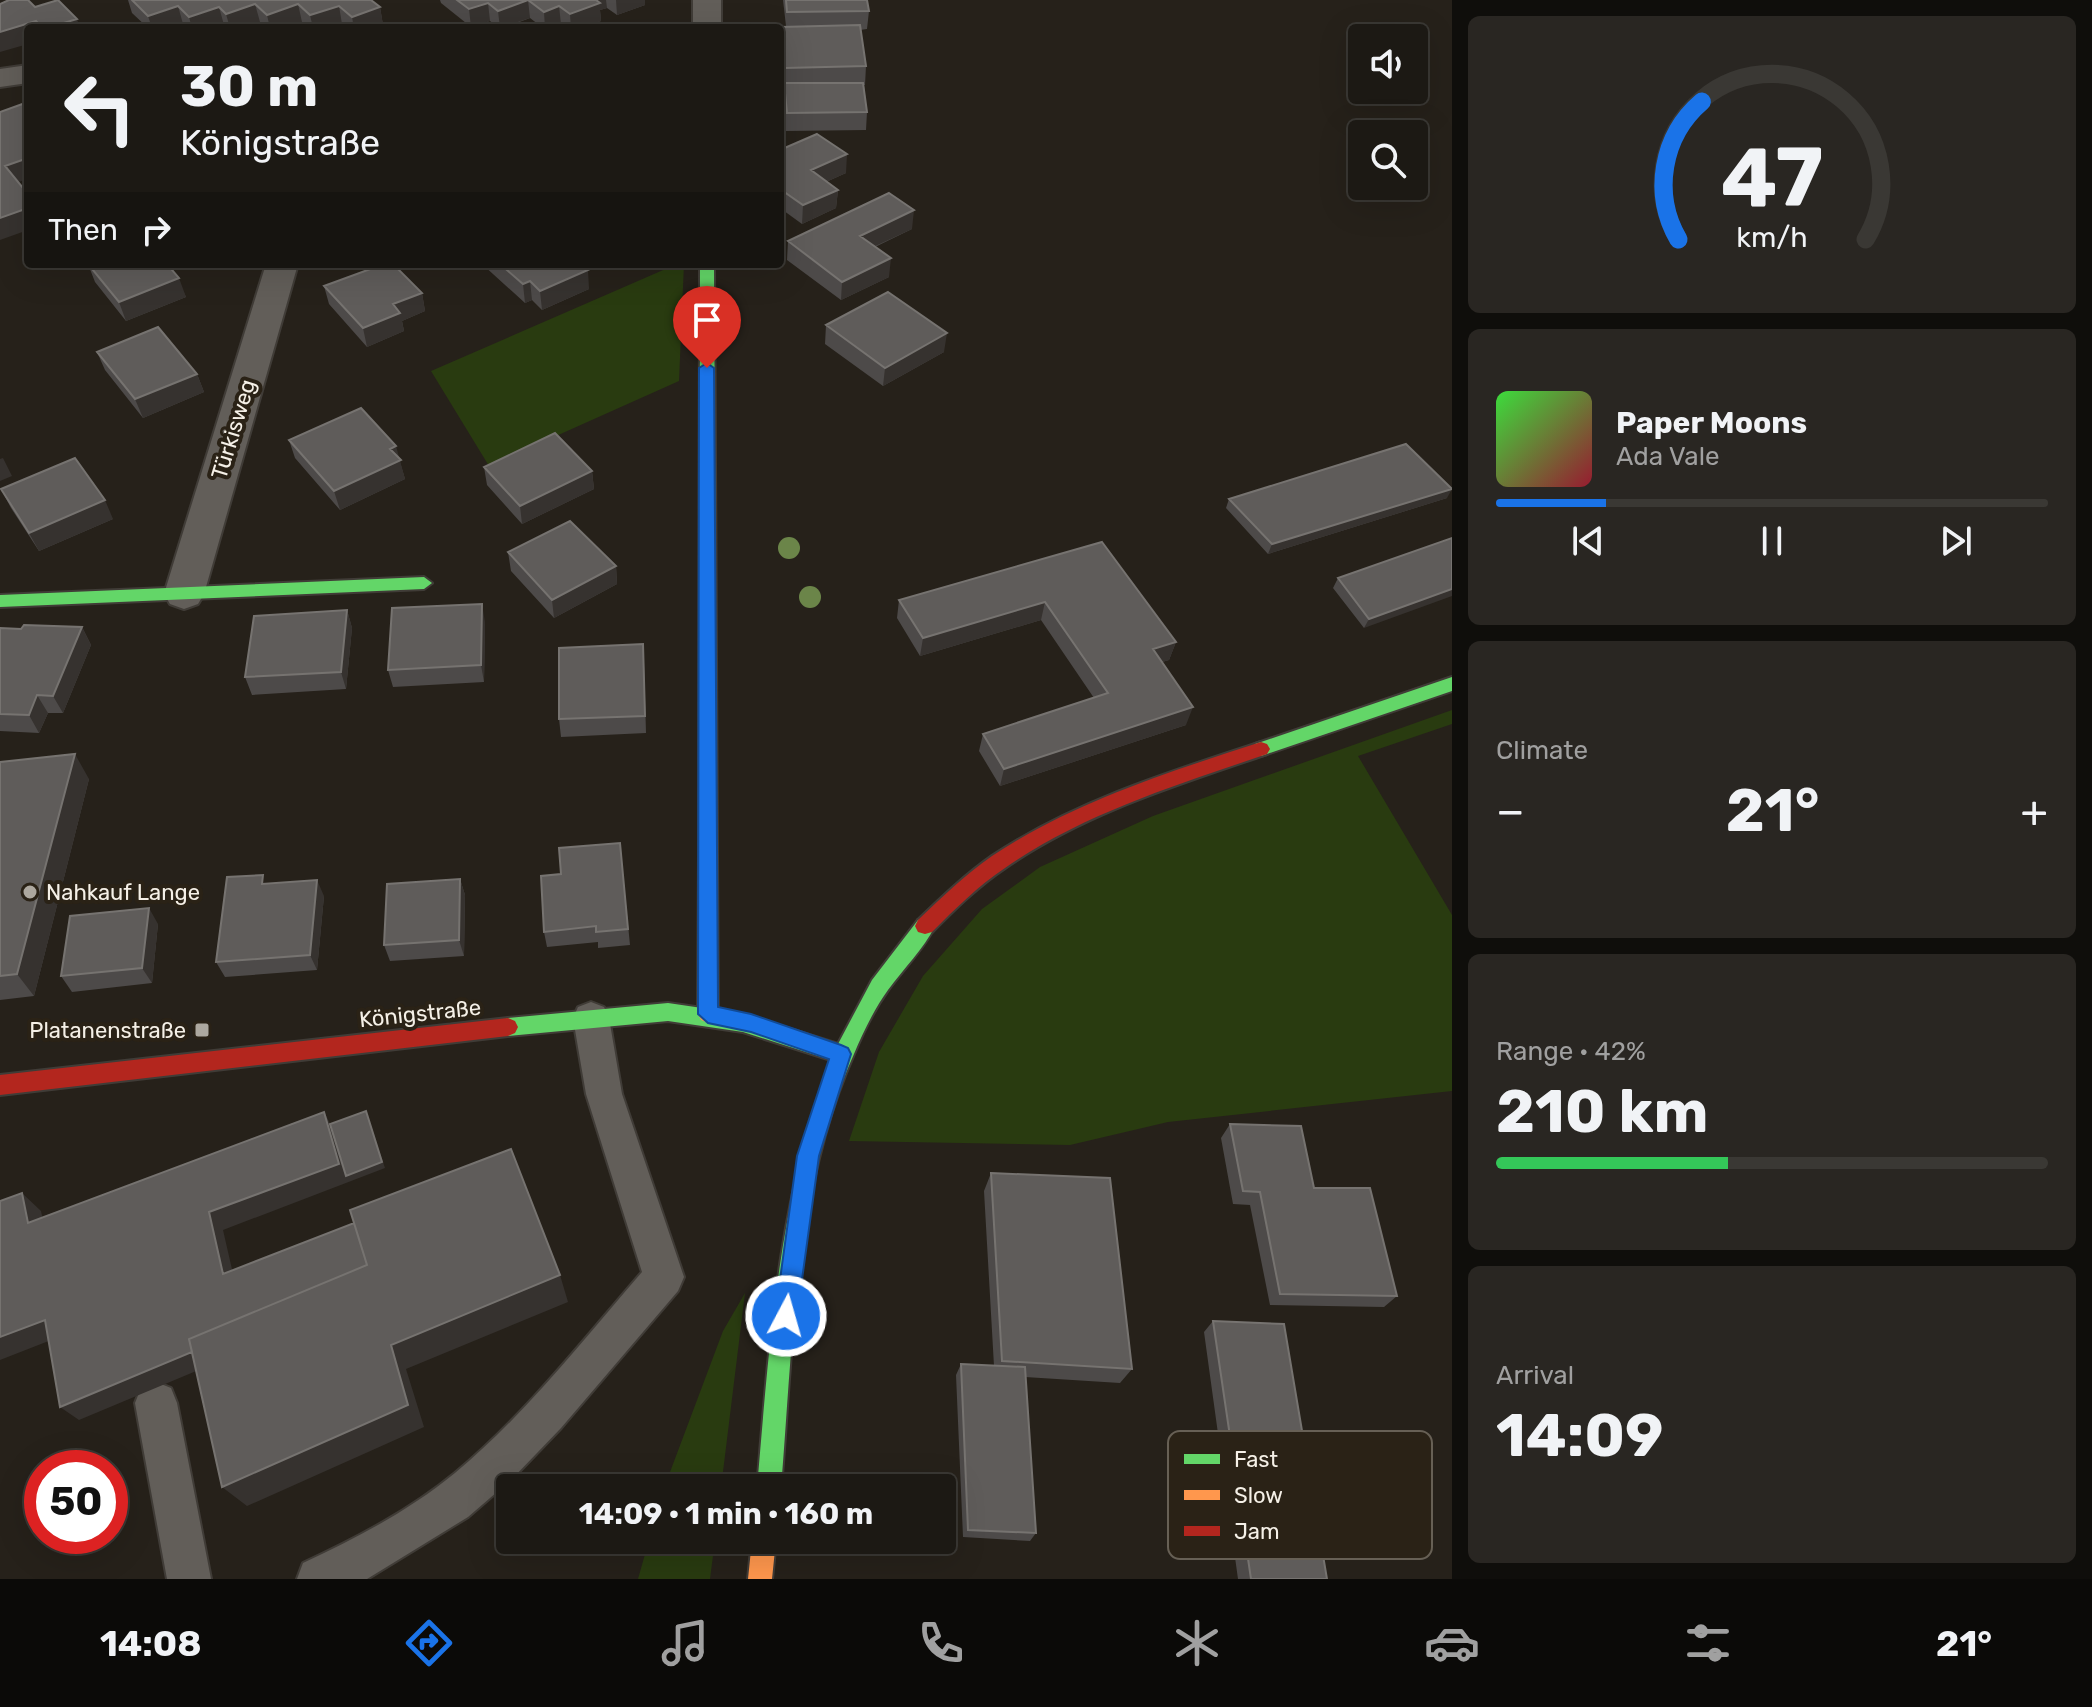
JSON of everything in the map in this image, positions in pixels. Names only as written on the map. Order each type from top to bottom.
[{"type":"street","points":[[707,0],[707,24]]},
{"type":"street","points":[[0,78],[24,75]]},
{"type":"street","name":"Türkisweg","points":[[184,594],[281,268]]},
{"type":"street","points":[[707,268],[708,1014]]},
{"type":"street","points":[[0,601],[424,583]]},
{"type":"street","points":[[770,1474],[797,1220],[808,1156],[841,1054],[889,964],[936,910],[983,871],[1085,811],[1452,684]]},
{"type":"street","name":"Königstraße","points":[[0,1085],[641,1012],[708,1014],[751,1023],[841,1054]]},
{"type":"street","points":[[760,1579],[763,1554]]},
{"type":"lane","points":[[319,1579],[373,1554],[469,1488],[541,1417],[664,1277],[604,1094],[591,1018]]},
{"type":"lane","points":[[156,1403],[189,1579]]},
{"type":"green space","points":[[668,268],[684,268],[679,381],[489,466],[431,371]]},
{"type":"green space","points":[[1452,710],[1452,724],[1358,756],[1452,915],[1452,1091],[1168,1122],[1070,1145],[849,1141],[879,1052],[923,976],[982,909],[1040,867],[1153,816]]},
{"type":"green space","points":[[745,1293],[723,1474],[669,1474],[723,1331]]},
{"type":"green space","points":[[645,1554],[713,1554],[710,1579],[638,1579]]},
{"type":"building","points":[[9,0],[28,0],[35,7],[58,0],[77,19],[60,24],[39,24],[36,21],[0,32],[0,4]]},
{"type":"building","points":[[132,0],[371,0],[380,7],[352,17],[339,6],[310,15],[298,4],[267,15],[255,4],[226,14],[219,7],[189,17],[178,6],[148,16]]},
{"type":"building","points":[[457,0],[528,0],[498,11],[488,3],[469,9]]},
{"type":"building","points":[[528,0],[596,0],[600,3],[570,14],[559,6],[544,12]]},
{"type":"building","points":[[786,0],[867,0],[869,11],[787,12]]},
{"type":"building","points":[[860,25],[866,66],[785,68],[784,27]]},
{"type":"building","points":[[784,83],[863,83],[867,112],[787,113]]},
{"type":"building","points":[[24,103],[24,159],[5,166],[24,189],[24,209],[0,218],[0,112]]},
{"type":"building","points":[[817,134],[847,154],[811,170],[838,190],[803,205],[784,192],[784,148]]},
{"type":"building","points":[[889,193],[914,210],[860,236],[891,258],[842,282],[788,241]]},
{"type":"building","points":[[91,268],[170,268],[179,278],[119,302]]},
{"type":"building","points":[[373,268],[397,268],[422,293],[393,304],[400,313],[363,328],[324,286]]},
{"type":"building","points":[[505,268],[588,270],[540,291],[530,281],[523,284]]},
{"type":"building","points":[[888,292],[947,333],[885,368],[826,325]]},
{"type":"building","points":[[158,327],[197,374],[135,399],[97,352]]},
{"type":"building","points":[[361,408],[396,446],[390,449],[401,460],[334,491],[289,440]]},
{"type":"building","points":[[555,433],[592,471],[520,506],[484,467]]},
{"type":"building","points":[[1406,444],[1452,489],[1272,544],[1229,499]]},
{"type":"building","points":[[75,458],[105,500],[29,533],[1,489]]},
{"type":"building","points":[[570,521],[616,566],[552,600],[508,552]]},
{"type":"building","points":[[1452,538],[1452,589],[1369,619],[1338,578]]},
{"type":"building","points":[[1102,542],[1176,642],[1153,649],[1193,707],[1004,769],[983,734],[1108,693],[1045,602],[923,638],[899,600]]},
{"type":"building","points":[[482,604],[481,665],[388,670],[392,608]]},
{"type":"building","points":[[347,610],[341,672],[245,677],[254,616]]},
{"type":"building","points":[[24,625],[82,627],[53,696],[37,695],[29,715],[0,714],[0,628],[21,629]]},
{"type":"building","points":[[643,644],[645,716],[559,719],[559,648]]},
{"type":"building","name":"Nahkauf Lange","points":[[75,754],[17,974],[0,976],[0,762]]},
{"type":"building","points":[[620,843],[628,929],[596,932],[596,926],[544,932],[541,876],[561,874],[559,848]]},
{"type":"building","points":[[263,875],[262,884],[317,880],[310,955],[216,962],[227,877]]},
{"type":"building","points":[[460,879],[459,940],[384,945],[387,884]]},
{"type":"building","points":[[149,908],[142,968],[61,976],[70,916]]},
{"type":"building","points":[[366,1111],[382,1162],[346,1176],[330,1124]]},
{"type":"building","points":[[324,1112],[339,1164],[209,1212],[223,1274],[354,1223],[367,1265],[189,1339],[192,1352],[60,1407],[45,1320],[0,1337],[0,1201],[22,1193],[28,1223]]},
{"type":"building","points":[[1230,1124],[1301,1126],[1314,1188],[1370,1188],[1397,1296],[1280,1294],[1260,1192],[1243,1191]]},
{"type":"building","points":[[511,1149],[560,1275],[391,1345],[408,1405],[222,1487],[189,1339],[367,1265],[350,1210]]},
{"type":"building","points":[[991,1173],[1110,1178],[1132,1369],[1002,1361]]},
{"type":"building","points":[[1213,1321],[1284,1324],[1302,1431],[1229,1431]]},
{"type":"building","points":[[961,1364],[1025,1367],[1036,1533],[968,1530]]},
{"type":"building","points":[[1248,1559],[1324,1559],[1327,1579],[1251,1579]]},
{"type":"traffic: fast","points":[[707,268],[708,855]]},
{"type":"traffic: fast","points":[[0,601],[424,583]]},
{"type":"traffic: fast","points":[[1261,749],[1452,684]]},
{"type":"traffic: fast","points":[[770,1474],[790,1265],[802,1192],[819,1120],[845,1051],[879,986],[925,926]]},
{"type":"traffic: fast","points":[[508,1027],[668,1012],[743,1023],[841,1054]]},
{"type":"traffic: slow","points":[[708,855],[708,1014]]},
{"type":"traffic: slow","points":[[760,1579],[763,1554]]},
{"type":"traffic: jam","points":[[925,926],[960,892],[998,862],[1038,838],[1124,797],[1261,749]]},
{"type":"traffic: jam","points":[[0,1085],[508,1027]]},
{"type":"place","name":"Nahkauf Lange","points":[[30,892]]},
{"type":"place","name":"Platanenstraße","points":[[202,1030]]},
{"type":"route","points":[[707,368],[708,1014],[751,1023],[841,1054],[808,1156],[786,1316]]}]
